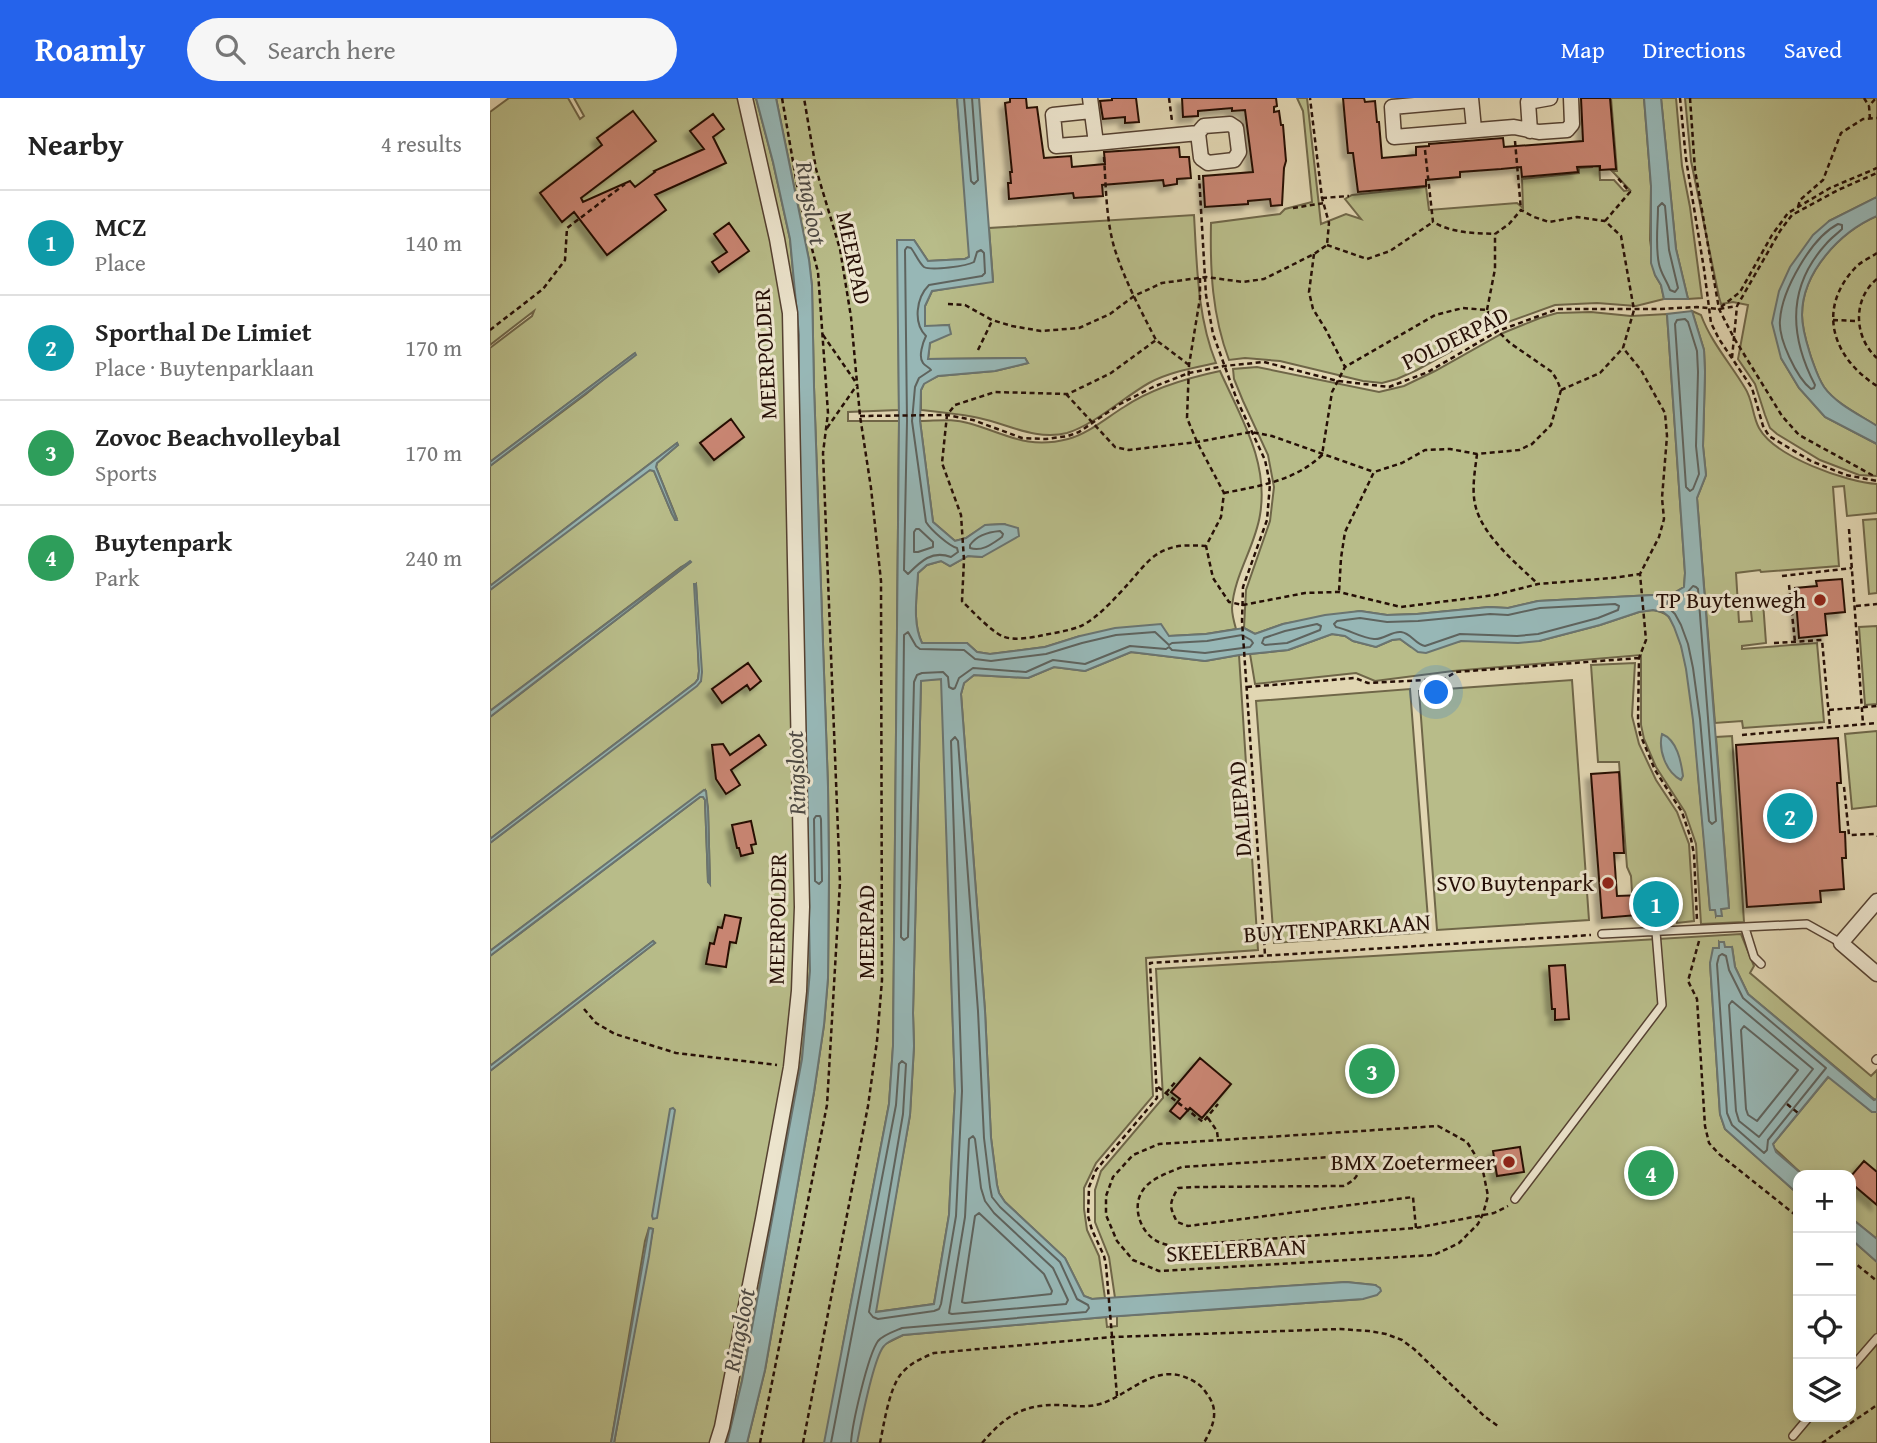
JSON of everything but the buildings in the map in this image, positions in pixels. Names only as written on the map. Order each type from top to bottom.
[{"type":"street","name":"MEERPOLDER","points":[[717,1443],[761,1232],[791,1067],[799,991],[802,907],[790,313],[777,239],[745,98]]},
{"type":"street","points":[[1530,131],[1528,102],[1550,98]]},
{"type":"street","points":[[1474,129],[1471,99],[1392,107],[1394,137],[1514,127],[1539,132],[1567,130],[1572,124],[1571,98]]},
{"type":"street","points":[[1099,143],[1091,105],[1053,115],[1056,146],[1099,143],[1198,133],[1204,126],[1230,124],[1236,128],[1238,152],[1234,160],[1208,163],[1201,158],[1198,133]]},
{"type":"street","points":[[1877,901],[1841,943],[1877,974]]},
{"type":"lane","points":[[1602,934],[1807,924],[1841,943]]},
{"type":"lane","points":[[1745,928],[1754,957],[1761,964]]},
{"type":"lane","points":[[1515,1199],[1662,1005],[1656,932]]},
{"type":"lane","points":[[1856,1362],[1877,1338]]},
{"type":"lane","points":[[1793,1436],[1805,1422]]},
{"type":"path","points":[[760,1443],[827,1105],[840,882],[823,453],[828,414],[823,335],[818,272],[800,202],[782,98]]},
{"type":"path","name":"MEERPAD","points":[[803,1443],[868,1106],[882,980],[881,581],[860,416],[851,317],[840,249],[816,169],[804,98]]},
{"type":"path","points":[[1169,98],[1174,135]]},
{"type":"path","points":[[1310,98],[1322,198],[1329,223],[1327,246]]},
{"type":"path","points":[[1680,98],[1686,159],[1711,323],[1752,388],[1763,426],[1769,436],[1811,461],[1846,475],[1875,481]]},
{"type":"path","points":[[1690,98],[1695,170],[1718,309],[1782,416],[1799,435],[1864,470],[1872,475],[1875,481]]},
{"type":"path","points":[[1864,98],[1870,119]]},
{"type":"path","points":[[1868,106],[1876,98]]},
{"type":"path","points":[[1798,207],[1800,200],[1823,180],[1840,133],[1863,119],[1877,118]]},
{"type":"path","points":[[1433,222],[1461,232],[1495,234],[1521,211],[1514,127]]},
{"type":"path","points":[[1423,135],[1433,222]]},
{"type":"path","points":[[1099,143],[1115,248],[1134,296],[1156,340],[1189,365]]},
{"type":"path","points":[[1201,158],[1198,165],[1206,295],[1213,334],[1251,432],[1265,460],[1270,484]]},
{"type":"path","points":[[1732,358],[1737,306],[1792,215],[1877,170]]},
{"type":"path","points":[[1718,309],[1740,292],[1772,235],[1788,213],[1830,188],[1877,170]]},
{"type":"path","points":[[1605,221],[1630,192],[1616,176]]},
{"type":"path","points":[[490,330],[543,289],[551,279],[565,260],[567,228],[625,184]]},
{"type":"path","points":[[1322,198],[1349,196]]},
{"type":"path","points":[[1293,208],[1324,204]]},
{"type":"path","points":[[1521,211],[1549,222],[1577,217],[1605,221],[1621,236],[1629,271],[1634,310],[1623,348],[1600,373],[1561,390]]},
{"type":"path","points":[[948,304],[965,304],[992,320],[1012,326],[1041,331],[1079,328],[1110,314],[1134,296],[1162,283],[1206,277],[1243,282],[1264,279],[1327,246],[1367,259],[1390,251],[1433,222]]},
{"type":"path","points":[[1065,394],[1115,447],[1129,450],[1251,432],[1272,436],[1374,472],[1402,463],[1425,450],[1450,449],[1477,454],[1519,450],[1532,444],[1551,425],[1561,390],[1552,372],[1510,343],[1498,331],[1487,310],[1495,268],[1495,234]]},
{"type":"path","points":[[1877,253],[1856,266],[1842,285],[1833,306],[1833,331],[1842,353],[1860,375],[1877,386]]},
{"type":"path","points":[[1314,254],[1309,292],[1313,309],[1345,367]]},
{"type":"path","points":[[1200,278],[1200,298],[1189,365],[1187,418],[1224,493],[1221,517],[1206,545],[1213,578],[1229,602],[1242,605],[1305,593],[1339,592],[1401,607],[1494,595],[1538,584],[1640,574]]},
{"type":"path","points":[[1877,279],[1862,300],[1858,321],[1862,338],[1877,358]]},
{"type":"path","points":[[1718,309],[1737,306]]},
{"type":"path","points":[[1224,493],[1270,484],[1301,470],[1322,455],[1332,392],[1345,367],[1435,315],[1463,308],[1487,310]]},
{"type":"path","name":"POLDERPAD","points":[[860,416],[947,415],[973,420],[1022,438],[1046,439],[1068,436],[1093,424],[1120,404],[1153,387],[1189,373],[1224,366],[1264,362],[1338,382],[1389,387],[1428,372],[1498,331],[1558,309],[1718,309]]},
{"type":"path","points":[[978,350],[992,320]]},
{"type":"path","points":[[1833,320],[1858,321]]},
{"type":"path","points":[[823,335],[857,384],[825,431]]},
{"type":"path","points":[[1156,340],[1111,373],[1068,394],[995,392],[955,405],[947,415],[942,463],[961,515],[964,561],[962,601],[1001,635],[1011,639],[1038,636],[1080,626],[1088,621],[1120,593],[1158,553],[1182,545],[1206,545]]},
{"type":"path","points":[[1623,348],[1641,370],[1665,413],[1667,436],[1662,498],[1664,519],[1659,537],[1640,574],[1646,640],[1639,658],[1638,721],[1640,734],[1655,770],[1682,812],[1694,854],[1699,939],[1688,981],[1697,999],[1705,1126],[1709,1143],[1719,1154],[1793,1213]]},
{"type":"path","points":[[1477,454],[1473,487],[1475,508],[1485,528],[1538,584]]},
{"type":"path","points":[[1339,592],[1345,532],[1374,472]]},
{"type":"path","name":"DALIEPAD","points":[[1265,955],[1242,605],[1243,587],[1267,520],[1270,484]]},
{"type":"path","points":[[1849,530],[1863,724]]},
{"type":"path","points":[[1782,576],[1852,568]]},
{"type":"path","points":[[1789,585],[1795,642]]},
{"type":"path","points":[[1855,606],[1877,604]]},
{"type":"path","points":[[1774,643],[1822,640],[1830,727]]},
{"type":"path","points":[[1247,687],[1354,678],[1368,683],[1444,679],[1456,672],[1639,658]]},
{"type":"path","points":[[1829,710],[1877,706]]},
{"type":"path","points":[[1742,735],[1877,723]]},
{"type":"path","points":[[1844,787],[1849,835],[1877,836]]},
{"type":"path","name":"BUYTENPARKLAAN","points":[[1118,1396],[1110,1293],[1104,1256],[1088,1216],[1089,1187],[1096,1170],[1157,1098],[1150,963],[1602,934]]},
{"type":"path","points":[[584,1009],[596,1023],[615,1034],[676,1052],[791,1067]]},
{"type":"path","points":[[1166,1093],[1177,1080]]},
{"type":"path","points":[[1157,1086],[1203,1122],[1218,1104]]},
{"type":"path","points":[[1787,1104],[1798,1113]]},
{"type":"path","points":[[1207,1117],[1217,1131],[1217,1140],[1438,1126],[1467,1142],[1482,1166],[1488,1196],[1483,1214]]},
{"type":"path","name":"SKEELERBAAN","points":[[1217,1140],[1159,1144],[1133,1155],[1113,1177],[1106,1196],[1106,1215],[1117,1241],[1133,1259],[1158,1271],[1434,1255],[1459,1243],[1478,1224],[1483,1214]]},
{"type":"path","points":[[1416,1228],[1413,1197],[1188,1226],[1177,1222],[1171,1211],[1170,1202],[1178,1188],[1343,1186],[1354,1182],[1359,1173],[1353,1158],[1345,1156],[1182,1167],[1143,1188],[1137,1204],[1141,1223],[1153,1239],[1171,1247],[1416,1228],[1494,1213],[1507,1208],[1515,1199]]},
{"type":"path","points":[[1856,1264],[1877,1281]]},
{"type":"path","points":[[880,1443],[889,1402],[900,1374],[916,1361],[934,1353],[1113,1337],[1340,1329],[1386,1334],[1402,1340],[1422,1355],[1484,1416],[1498,1426]]},
{"type":"path","points":[[982,1443],[997,1425],[1012,1414],[1033,1406],[1090,1406],[1105,1402],[1160,1374],[1174,1374],[1200,1384],[1214,1405],[1215,1414],[1204,1443]]},
{"type":"path","points":[[1822,1443],[1877,1405]]},
{"type":"green space","points":[[509,98],[568,98],[580,119],[584,116],[574,98],[756,98],[790,239],[799,335],[799,521],[810,971],[802,1059],[742,1381],[727,1443],[614,1443],[653,1229],[649,1228],[611,1443],[490,1443],[490,1071],[655,943],[653,941],[490,1066],[490,956],[700,797],[705,800],[710,884],[705,790],[490,951],[490,843],[701,681],[696,584],[699,671],[695,683],[490,839],[490,717],[691,562],[490,711],[490,590],[650,470],[654,471],[672,514],[677,519],[656,467],[677,443],[490,586],[490,466],[586,394],[635,353],[490,462],[490,348],[532,316],[534,311],[490,345],[490,112]]},
{"type":"green space","points":[[776,98],[957,98],[969,257],[928,261],[914,240],[898,241],[899,410],[848,412],[848,421],[899,421],[893,1046],[889,1104],[842,1350],[885,1344],[903,1335],[1106,1317],[1107,1327],[1117,1326],[1117,1316],[1363,1299],[1375,1285],[1346,1282],[1115,1298],[1109,1257],[1095,1222],[1095,1190],[1101,1171],[1163,1098],[1156,969],[1741,934],[1754,966],[1750,973],[1871,1076],[1877,1070],[1875,1100],[1748,994],[1735,967],[1732,947],[1725,948],[1719,942],[1719,948],[1710,963],[1720,1114],[1725,1129],[1793,1190],[1793,1422],[1856,1422],[1856,1243],[1877,1262],[1877,1443],[747,1443],[765,1370],[814,1092],[828,978],[828,787],[809,260]]},
{"type":"green space","points":[[1297,98],[1307,98],[1321,224],[1346,214],[1361,219],[1345,199],[1352,195],[1426,187],[1429,210],[1517,203],[1523,208],[1522,179],[1579,173],[1579,168],[1592,167],[1592,161],[1599,160],[1600,180],[1614,180],[1624,191],[1630,190],[1612,171],[1617,171],[1611,98],[1644,98],[1651,186],[1650,240],[1655,275],[1661,285],[1664,299],[1636,306],[1597,303],[1555,305],[1497,326],[1417,370],[1382,383],[1280,361],[1245,358],[1229,360],[1213,292],[1211,223],[1280,214],[1285,209],[1312,202],[1303,111]]},
{"type":"green space","points":[[1661,98],[1676,98],[1682,166],[1702,298],[1688,299],[1676,249]]},
{"type":"green space","points":[[1685,98],[1877,98],[1877,197],[1829,221],[1781,358],[1799,388],[1825,417],[1877,444],[1877,476],[1859,475],[1820,460],[1770,428],[1755,384],[1738,359],[1748,305],[1733,302],[1721,304],[1719,297],[1691,161]]},
{"type":"green space","points":[[1194,215],[1201,309],[1216,363],[1157,379],[1088,424],[1056,435],[1022,431],[972,417],[921,410],[921,390],[924,383],[938,376],[995,371],[1028,363],[1025,358],[928,359],[930,343],[948,325],[925,327],[925,306],[932,291],[993,281],[989,228]]},
{"type":"green space","points":[[1877,216],[1877,426],[1842,404],[1824,387],[1808,347],[1802,315],[1809,284],[1826,255],[1850,232]]},
{"type":"green space","points":[[1692,311],[1701,315],[1715,343],[1745,388],[1759,428],[1767,439],[1812,466],[1877,484],[1877,513],[1847,516],[1844,486],[1833,487],[1839,566],[1736,573],[1739,622],[1752,621],[1750,602],[1763,602],[1766,643],[1742,646],[1742,649],[1817,643],[1824,722],[1743,728],[1742,721],[1715,723],[1697,498],[1706,475],[1703,446],[1704,350]]},
{"type":"green space","points":[[1591,312],[1631,316],[1667,314],[1684,587],[1672,594],[1538,601],[1508,608],[1387,615],[1360,611],[1283,624],[1255,634],[1244,628],[1246,590],[1270,521],[1274,487],[1268,455],[1234,379],[1233,369],[1257,367],[1379,392],[1404,386],[1503,333],[1540,318],[1557,313]]},
{"type":"green space","points":[[1220,371],[1251,441],[1257,459],[1262,496],[1254,538],[1234,596],[1232,611],[1236,629],[1169,636],[1080,636],[1045,647],[990,654],[977,652],[967,643],[922,643],[916,618],[918,573],[927,565],[941,561],[950,566],[968,556],[982,557],[1004,524],[986,525],[966,538],[955,541],[933,522],[920,421],[962,421],[1016,439],[1053,442],[1083,433],[1135,400],[1158,389]]},
{"type":"green space","points":[[1877,519],[1877,593],[1869,594],[1863,520]]},
{"type":"green space","points":[[1653,610],[1668,616],[1676,629],[1687,672],[1694,722],[1710,910],[1716,910],[1716,916],[1721,909],[1729,908],[1716,737],[1732,736],[1744,922],[1701,924],[1696,844],[1685,812],[1656,767],[1644,739],[1641,725],[1641,655],[1453,671],[1375,681],[1356,673],[1255,684],[1250,654],[1288,650],[1332,634],[1376,647],[1400,639],[1411,647],[1461,641],[1539,641]]},
{"type":"green space","points":[[1877,626],[1877,704],[1865,705],[1859,627]]},
{"type":"green space","points":[[1131,652],[1205,661],[1239,655],[1258,950],[1146,958],[1153,1096],[1096,1163],[1084,1188],[1087,1230],[1099,1256],[1105,1298],[1092,1299],[1084,1296],[1065,1258],[1005,1202],[997,1185],[991,1138],[985,1011],[961,694],[964,683],[974,675],[1028,678],[1054,667],[1085,671]]},
{"type":"green space","points":[[1635,663],[1632,716],[1639,744],[1656,780],[1677,812],[1689,844],[1694,921],[1677,923],[1674,888],[1632,892],[1631,876],[1627,867],[1619,762],[1598,762],[1591,665]]},
{"type":"green space","points":[[942,679],[955,1091],[949,1215],[934,1304],[875,1312],[910,1115],[914,1046],[921,680]]},
{"type":"green space","points":[[1572,680],[1589,920],[1437,930],[1419,691]]},
{"type":"green space","points":[[1410,689],[1429,932],[1274,943],[1256,701]]},
{"type":"green space","points":[[1877,731],[1877,806],[1852,809],[1845,734]]},
{"type":"green space","points":[[1829,1076],[1872,1112],[1877,1112],[1877,1239],[1856,1222],[1856,1170],[1798,1170],[1773,1144]]},
{"type":"water","points":[[756,98],[776,98],[812,286],[828,787],[828,978],[814,1092],[765,1370],[747,1443],[727,1443],[742,1381],[802,1059],[810,971],[799,521],[799,335],[790,239]]},
{"type":"water","points":[[957,98],[979,98],[993,282],[932,291],[925,306],[925,326],[949,325],[951,334],[930,343],[928,359],[1025,358],[1028,363],[995,371],[938,376],[924,384],[921,390],[920,421],[933,522],[955,541],[966,538],[985,525],[1004,524],[1018,528],[1019,536],[982,557],[968,556],[950,566],[941,561],[927,565],[918,573],[916,618],[922,643],[967,643],[977,652],[990,654],[1045,647],[1115,628],[1161,624],[1169,636],[1244,628],[1255,634],[1283,624],[1360,611],[1387,615],[1417,614],[1489,607],[1508,608],[1538,601],[1672,594],[1684,587],[1685,573],[1667,314],[1692,311],[1704,350],[1703,446],[1706,475],[1697,498],[1729,908],[1721,909],[1722,916],[1716,916],[1715,910],[1710,910],[1686,669],[1674,627],[1663,612],[1639,612],[1539,641],[1461,641],[1426,653],[1418,652],[1400,639],[1376,647],[1332,634],[1288,650],[1205,661],[1131,652],[1085,671],[1054,667],[1028,678],[974,675],[964,683],[961,694],[985,1011],[991,1138],[999,1193],[1005,1202],[1065,1258],[1084,1296],[1092,1299],[1346,1282],[1375,1285],[1381,1291],[1363,1299],[1106,1317],[903,1335],[884,1346],[880,1353],[857,1443],[824,1443],[889,1104],[893,1046],[899,421],[897,240],[914,240],[928,261],[969,257]],"holes":[[[941,679],[955,1091],[949,1215],[934,1304],[876,1312],[910,1115],[914,1046],[921,681]]]},
{"type":"water","points":[[1644,98],[1661,98],[1676,249],[1688,299],[1664,299],[1651,263],[1651,186]]},
{"type":"water","points":[[1877,197],[1877,216],[1837,243],[1816,269],[1804,299],[1802,315],[1806,342],[1822,384],[1842,404],[1877,426],[1877,444],[1825,417],[1799,388],[1781,358],[1772,323],[1779,291],[1790,267],[1813,235],[1829,221]]},
{"type":"water","points":[[635,353],[636,355],[490,466],[490,462]]},
{"type":"water","points":[[677,443],[656,467],[677,520],[654,471],[650,470],[490,590],[490,586]]},
{"type":"water","points":[[691,562],[490,717],[490,711]]},
{"type":"water","points":[[694,584],[701,681],[490,843],[490,839],[695,683],[699,671]]},
{"type":"water","points":[[1662,734],[1671,741],[1677,752],[1683,776],[1681,780],[1671,772],[1664,760]]},
{"type":"water","points":[[704,790],[708,809],[710,884],[705,800],[700,797],[490,956],[490,951]]},
{"type":"water","points":[[653,941],[655,943],[490,1071],[490,1066]]},
{"type":"water","points":[[1719,942],[1724,942],[1725,947],[1732,947],[1735,967],[1748,994],[1874,1100],[1877,1099],[1877,1112],[1872,1112],[1828,1077],[1773,1144],[1776,1152],[1797,1170],[1793,1170],[1793,1190],[1725,1129],[1720,1114],[1710,963],[1713,948],[1719,948]]},
{"type":"water","points":[[670,1109],[675,1110],[657,1218],[653,1219]]},
{"type":"water","points":[[1856,1222],[1877,1239],[1877,1262],[1856,1243]]},
{"type":"water","points":[[649,1228],[653,1229],[649,1256],[614,1443],[611,1443]]},
{"type":"place","name":"TP Buytenwegh","points":[[1820,600]]},
{"type":"place","name":"Sporthal De Limiet","points":[[1790,816]]},
{"type":"place","name":"SVO Buytenpark","points":[[1608,883]]},
{"type":"place","name":"MCZ","points":[[1656,904]]},
{"type":"place","name":"Zovoc Beachvolleybal","points":[[1372,1071]]},
{"type":"place","name":"BMX Zoetermeer","points":[[1509,1162]]},
{"type":"place","name":"Buytenpark","points":[[1651,1173]]},
{"type":"water label","name":"Ringsloot","points":[[811,203]]},
{"type":"water label","name":"Ringsloot","points":[[796,773]]},
{"type":"water label","name":"Ringsloot","points":[[739,1330]]}]
